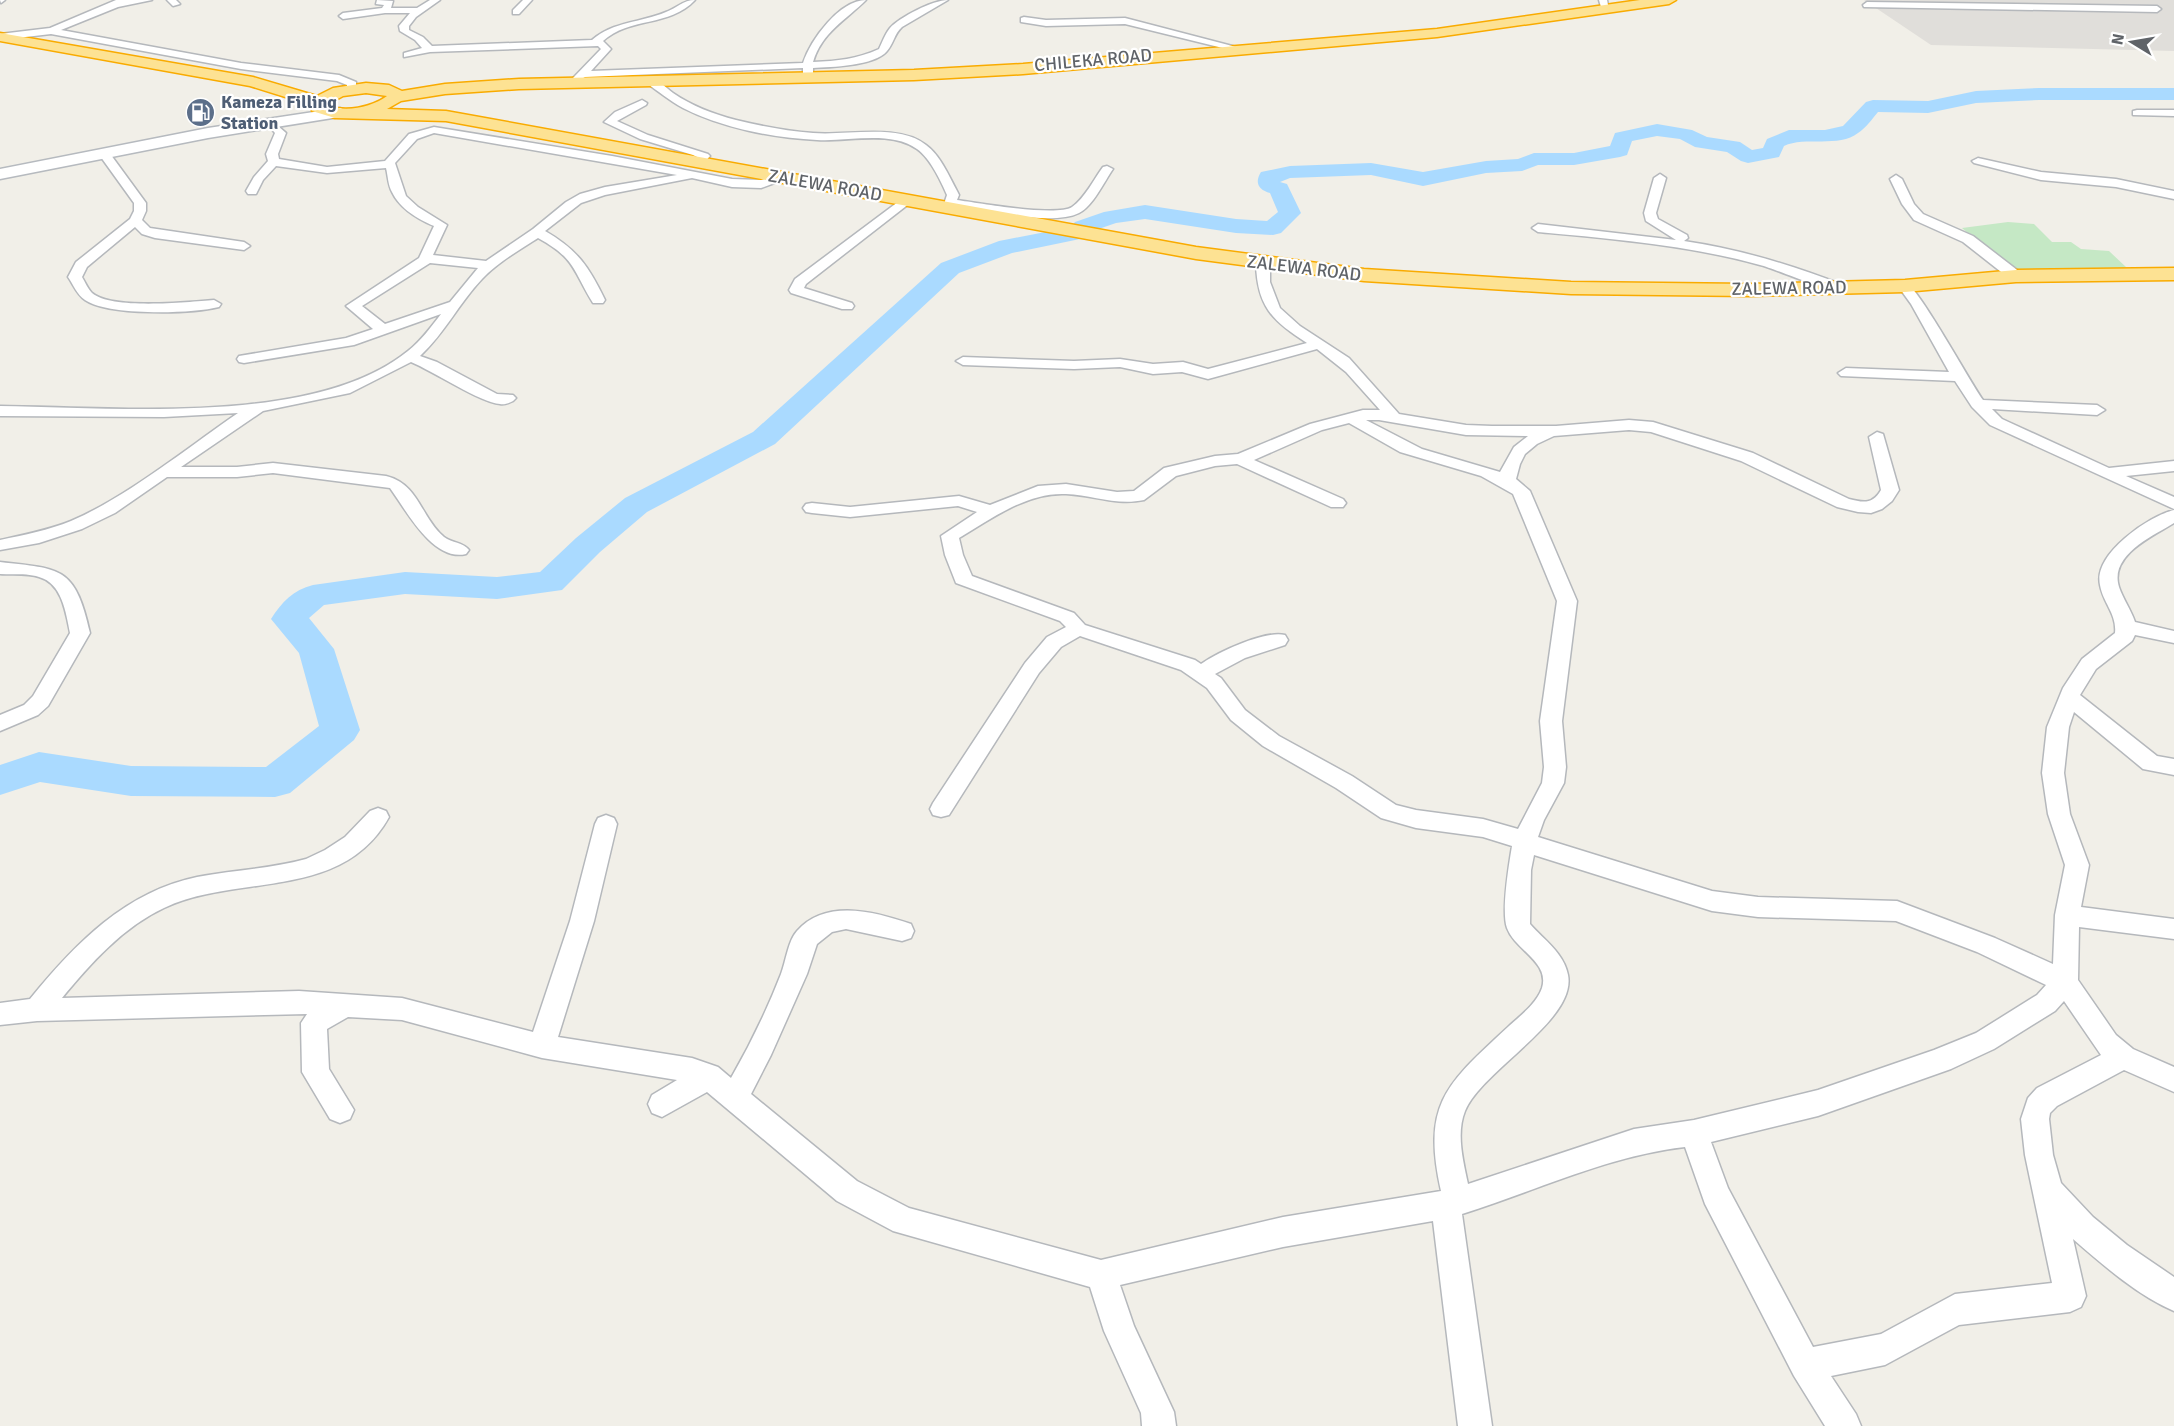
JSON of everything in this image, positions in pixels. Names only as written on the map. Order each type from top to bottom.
[{"type":"highway","name":"CHILEKA ROAD","points":[[354,88],[546,80],[580,76],[807,70],[974,69],[1313,43],[1441,30],[1603,2],[1638,0]]},
{"type":"highway","points":[[319,102],[318,107],[322,110],[346,113],[384,106],[396,97],[475,86],[914,75],[1023,69],[1437,33],[1669,0]]},
{"type":"highway","points":[[0,37],[253,82],[354,88]]},
{"type":"highway","points":[[253,82],[319,102],[333,94],[354,88]]},
{"type":"highway","name":"ZALEWA ROAD","points":[[375,88],[394,92],[396,97],[446,116],[695,169],[782,178],[906,200],[950,205],[1263,263],[1364,275],[1572,288],[1838,288],[1905,286],[2016,276],[2174,274]]},
{"type":"highway","name":"ZALEWA ROAD","points":[[346,113],[446,116]]},
{"type":"main road","points":[[208,134],[319,102]]},
{"type":"main road","points":[[0,174],[208,134],[346,113]]},
{"type":"street","points":[[51,31],[119,3],[148,0]]},
{"type":"street","points":[[426,52],[420,39],[404,29],[407,21],[418,11],[436,0]]},
{"type":"street","points":[[516,12],[528,0]]},
{"type":"street","points":[[595,43],[607,32],[671,14],[686,7],[691,0]]},
{"type":"street","points":[[862,0],[850,8],[815,45],[807,70],[876,55],[883,51],[892,31],[899,25],[944,0]]},
{"type":"street","points":[[1867,5],[2157,9]]},
{"type":"street","points":[[343,16],[382,6],[418,11]]},
{"type":"street","points":[[1024,20],[1046,23],[1125,21],[1235,48]]},
{"type":"street","points":[[0,37],[51,31],[241,66],[339,78],[352,84],[354,88]]},
{"type":"street","points":[[407,55],[426,52],[601,43],[606,49],[580,76]]},
{"type":"street","points":[[649,80],[689,107],[765,129],[815,137],[884,136],[921,145],[949,184],[953,195],[950,205],[1048,215],[1066,213],[1076,210],[1107,169]]},
{"type":"street","points":[[0,411],[126,412],[258,407],[327,395],[378,375],[410,357],[428,340],[453,305],[488,266],[580,199],[594,194],[671,181],[695,169],[704,156],[694,151],[646,138],[616,123],[609,123],[619,114],[642,104]]},
{"type":"street","points":[[2138,113],[2174,113]]},
{"type":"street","points":[[271,123],[281,133],[272,154],[274,161]]},
{"type":"street","points":[[390,164],[405,141],[422,132],[434,130],[612,159],[695,169]]},
{"type":"street","points":[[104,153],[140,203],[140,211],[135,221],[81,265],[75,276],[88,296],[105,303],[128,305],[161,307],[214,304]]},
{"type":"street","points":[[1978,160],[2041,176],[2116,183],[2174,195]]},
{"type":"street","points":[[274,161],[327,170],[390,164]]},
{"type":"street","points":[[252,191],[258,178],[274,161]]},
{"type":"street","points":[[390,164],[394,170],[395,185],[400,195],[423,218],[441,225],[425,256],[427,259]]},
{"type":"street","points":[[1660,178],[1650,213],[1652,221],[1671,234],[1702,246]]},
{"type":"street","points":[[1896,179],[1914,213],[1930,223],[1962,235],[2003,269],[2016,276]]},
{"type":"street","points":[[847,306],[796,290],[800,282],[906,200]]},
{"type":"street","points":[[135,221],[146,231],[155,234],[244,246]]},
{"type":"street","points":[[1538,228],[1702,246],[1758,258],[1809,275],[1838,288]]},
{"type":"street","points":[[537,231],[572,253],[582,264],[598,300]]},
{"type":"street","points":[[384,330],[352,306],[427,259],[488,266]]},
{"type":"street","points":[[1263,263],[1262,276],[1268,303],[1275,314],[1292,328],[1335,355],[1363,380],[1393,417]]},
{"type":"street","points":[[1905,286],[1916,299],[1936,338],[1978,404],[1996,422],[2174,504]]},
{"type":"street","points":[[244,359],[349,342],[453,305]]},
{"type":"street","points":[[963,361],[1074,365],[1120,363],[1153,369],[1183,367],[1208,374],[1318,344]]},
{"type":"street","points":[[410,357],[432,365],[492,397],[507,399]]},
{"type":"street","points":[[1846,373],[1960,376]]},
{"type":"street","points":[[1978,404],[2097,410]]},
{"type":"street","points":[[0,545],[33,539],[84,522],[110,509],[258,407]]},
{"type":"street","points":[[1878,437],[1882,463],[1890,490],[1883,502],[1874,507],[1860,507],[1844,502],[1747,457],[1653,426],[1629,425],[1556,431],[1466,430],[1379,415],[1350,418],[1316,427],[1240,459],[1170,472],[1138,496],[1117,497],[1066,489],[1044,490],[1020,497],[991,511],[950,536],[954,555],[963,572],[963,579],[1067,617],[1078,629],[1188,665],[1214,683],[1238,715],[1271,741],[1344,782],[1389,812],[1416,819],[1483,828],[1555,853],[1712,901],[1758,907],[1897,911],[1986,945],[2065,982],[2108,1042],[2123,1057],[2174,1080]]},
{"type":"street","points":[[1350,418],[1426,457],[1489,472],[1507,480],[1521,491],[1567,601],[1551,721],[1555,767],[1553,783],[1533,820],[1519,870],[1518,926],[1546,956],[1556,975],[1557,987],[1533,1021],[1471,1077],[1451,1109],[1446,1147],[1458,1201]]},
{"type":"street","points":[[1507,480],[1514,456],[1524,446],[1534,437],[1556,431]]},
{"type":"street","points":[[1240,459],[1271,476],[1337,503]]},
{"type":"street","points":[[2108,472],[2174,466]]},
{"type":"street","points":[[165,472],[237,472],[273,468],[386,481],[396,484],[438,541],[460,550]]},
{"type":"street","points":[[812,508],[850,512],[959,501],[991,511]]},
{"type":"street","points":[[1475,1426],[1446,1206],[1628,1144],[1675,1134],[1694,1133],[1818,1102],[1941,1060],[1985,1041],[2046,1003],[2065,982],[2067,915],[2077,864],[2059,814],[2052,773],[2058,727],[2070,698],[2089,664],[2125,636],[2127,627],[2110,590],[2108,576],[2126,543],[2174,515]]},
{"type":"street","points":[[0,568],[48,573],[71,599],[80,633],[41,701],[31,710],[0,724]]},
{"type":"street","points":[[2127,627],[2174,637]]},
{"type":"street","points":[[941,809],[1032,668],[1054,642],[1078,629]]},
{"type":"street","points":[[1202,674],[1216,661],[1278,640]]},
{"type":"street","points":[[2070,698],[2151,763],[2174,767]]},
{"type":"street","points":[[37,1010],[79,959],[110,931],[151,902],[174,892],[308,868],[330,859],[352,844],[378,817]]},
{"type":"street","points":[[542,1046],[582,921],[606,824]]},
{"type":"street","points":[[2067,915],[2174,929]]},
{"type":"street","points":[[735,1096],[758,1055],[794,974],[806,938],[825,924],[846,919],[903,932]]},
{"type":"street","points":[[0,1014],[37,1010],[300,1002],[402,1009],[542,1046],[692,1070],[708,1076],[735,1096],[847,1191],[904,1221],[1101,1275],[1201,1250],[1458,1201]]},
{"type":"street","points":[[340,1110],[316,1072],[314,1023],[345,1005]]},
{"type":"street","points":[[1805,1365],[1885,1349],[1955,1310],[2070,1296],[2039,1155],[2035,1119],[2038,1107],[2047,1097],[2123,1057]]},
{"type":"street","points":[[662,1104],[708,1076]]},
{"type":"street","points":[[1694,1133],[1715,1194],[1805,1365],[1844,1426]]},
{"type":"street","points":[[2048,1191],[2082,1227],[2108,1249],[2174,1295]]},
{"type":"street","points":[[1101,1275],[1120,1331],[1157,1412],[1159,1426]]},
{"type":"shaded area","points":[[1864,0],[2174,0],[2174,51],[1931,45]]},
{"type":"green space","points":[[2008,222],[2034,224],[2052,242],[2071,242],[2081,249],[2109,251],[2126,267],[2118,270],[2022,271],[2009,268],[1962,228]]},
{"type":"waterway","points":[[1083,227],[1112,217],[1145,212],[1236,226],[1273,228],[1290,213],[1279,189],[1269,186],[1269,177],[1290,172],[1371,169],[1423,179],[1486,167],[1522,165],[1534,159],[1574,159],[1620,151],[1622,137],[1657,130],[1685,134],[1702,143],[1733,146],[1748,157],[1772,153],[1774,143],[1789,136],[1825,136],[1850,130],[1873,106],[1928,107],[1976,97],[2039,94],[2174,94]]},
{"type":"waterway","points":[[0,780],[39,767],[131,781],[275,782],[340,730],[316,649],[289,619],[300,605],[313,596],[405,583],[497,588],[550,582],[588,545],[636,505],[764,438],[950,268],[1007,246],[1072,234]]},
{"type":"place","name":"Kameza Filling Station","points":[[200,112]]}]
